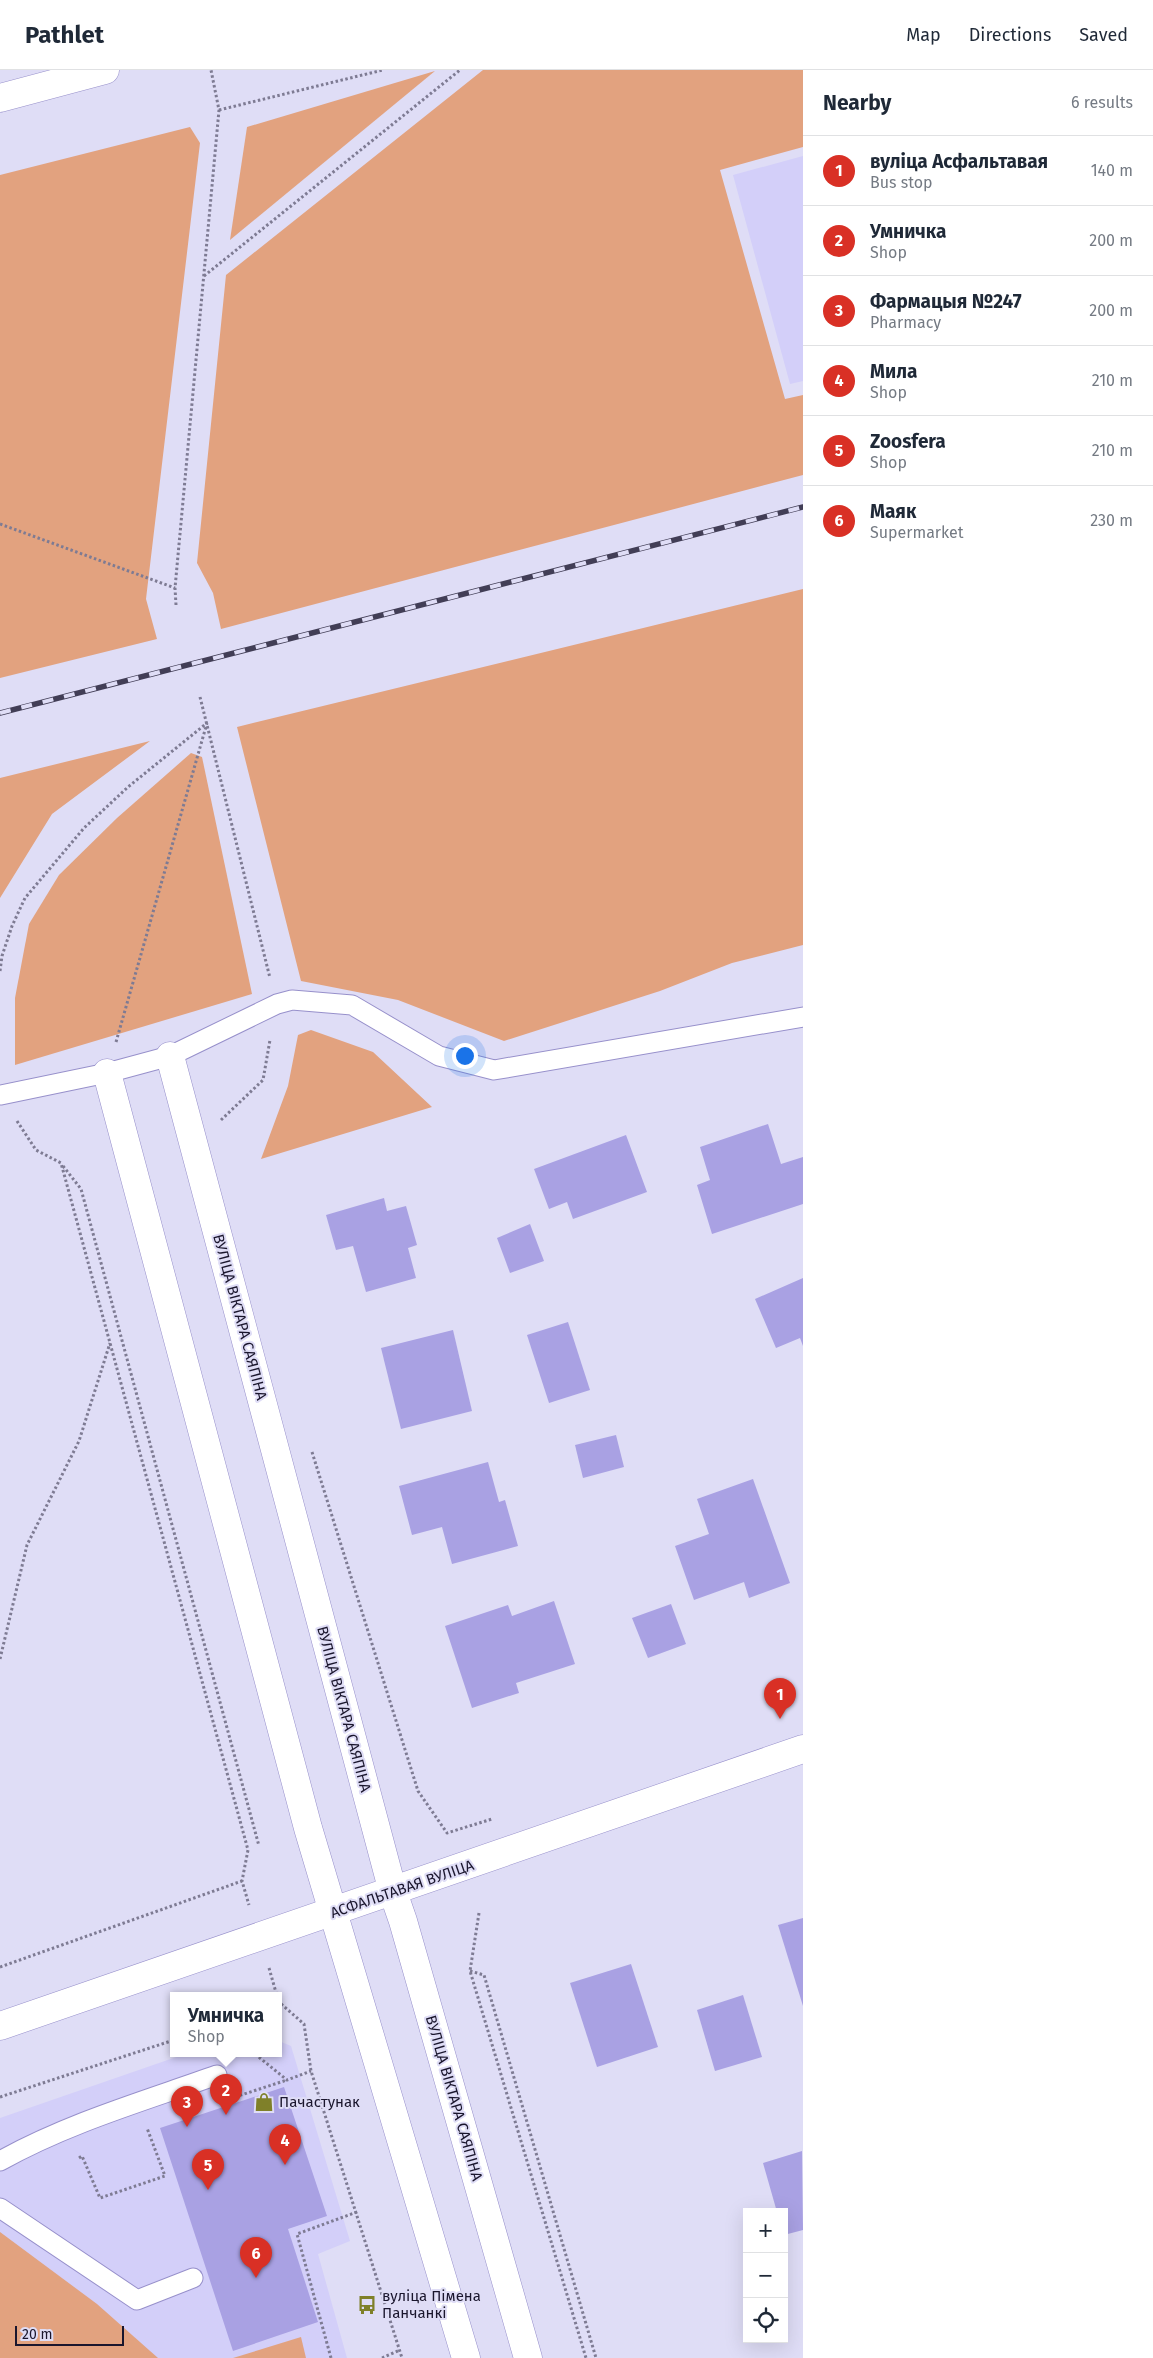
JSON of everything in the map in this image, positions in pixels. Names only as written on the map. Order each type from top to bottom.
[{"type":"street","points":[[0,98],[105,70]]},
{"type":"street","name":"ВУЛІЦА ВІКТАРА САЯПІНА","points":[[170,1056],[393,1892],[406,1931],[528,2358]]},
{"type":"street","points":[[107,1073],[332,1913],[466,2358]]},
{"type":"street","name":"АСФАЛЬТАВАЯ ВУЛІЦА","points":[[0,2026],[803,1750]]},
{"type":"lane","points":[[1,1095],[107,1073],[170,1056],[277,1004],[292,1000],[352,1005],[439,1056],[494,1070],[803,1017]]},
{"type":"lane","points":[[0,2161],[18,2151],[108,2113],[217,2075]]},
{"type":"lane","points":[[0,2208],[137,2300],[193,2278]]},
{"type":"path","points":[[176,605],[175,588],[219,110],[211,70]]},
{"type":"path","points":[[219,110],[383,70]]},
{"type":"path","points":[[203,277],[460,70]]},
{"type":"path","points":[[0,524],[175,588]]},
{"type":"path","points":[[200,697],[277,1004],[263,1080],[220,1120]]},
{"type":"path","points":[[0,971],[2,956],[12,926],[25,898],[84,828],[128,787],[207,723]]},
{"type":"path","points":[[107,1073],[207,723]]},
{"type":"path","points":[[36,1150],[61,1163],[81,1189],[260,1846]]},
{"type":"path","points":[[0,1967],[242,1881],[248,1850],[61,1163]]},
{"type":"path","points":[[0,1659],[26,1545],[79,1441],[110,1343]]},
{"type":"path","points":[[310,1445],[418,1791],[447,1833]]},
{"type":"path","points":[[479,1913],[470,1971],[586,2358]]},
{"type":"path","points":[[470,1971],[484,1975],[596,2358]]},
{"type":"path","points":[[282,2005],[304,2024],[311,2072],[402,2358]]},
{"type":"path","points":[[0,2097],[170,2041]]},
{"type":"path","points":[[259,2057],[287,2080]]},
{"type":"path","points":[[231,2099],[311,2072]]},
{"type":"path","points":[[74,2159],[82,2156],[100,2198],[165,2176],[147,2127],[156,2124]]},
{"type":"path","points":[[331,2358],[296,2234],[357,2212]]},
{"type":"path","points":[[382,2358],[400,2350]]},
{"type":"shaded area","points":[[483,70],[803,70],[803,147],[720,170],[785,399],[803,395],[803,475],[221,629],[213,593],[197,563],[226,275]]},
{"type":"shaded area","points":[[435,71],[230,240],[247,127]]},
{"type":"shaded area","points":[[190,127],[200,143],[146,599],[157,639],[0,678],[0,175]]},
{"type":"shaded area","points":[[803,156],[803,381],[790,384],[733,175]]},
{"type":"shaded area","points":[[803,589],[803,945],[732,963],[660,991],[504,1041],[398,1000],[301,981],[237,727]]},
{"type":"shaded area","points":[[150,741],[52,814],[0,898],[0,778]]},
{"type":"shaded area","points":[[191,753],[202,757],[252,994],[15,1065],[15,998],[29,924],[59,875],[117,818]]},
{"type":"shaded area","points":[[311,1030],[373,1052],[432,1107],[261,1159],[288,1086],[298,1035]]},
{"type":"shaded area","points":[[282,2042],[291,2046],[350,2241],[318,2254],[347,2358],[89,2358],[0,2292],[0,2118],[176,2057],[282,2057]]},
{"type":"shaded area","points":[[0,2232],[97,2304],[158,2358],[0,2358]]},
{"type":"shaded area","points":[[301,2337],[306,2358],[233,2358]]},
{"type":"building","points":[[768,1124],[781,1164],[803,1157],[803,1204],[712,1234],[697,1185],[710,1180],[700,1147]]},
{"type":"building","points":[[626,1135],[647,1192],[573,1219],[567,1202],[549,1209],[534,1169]]},
{"type":"building","points":[[384,1198],[387,1211],[406,1206],[417,1245],[408,1248],[416,1278],[366,1292],[353,1246],[336,1250],[326,1215]]},
{"type":"building","points":[[530,1224],[544,1261],[510,1273],[497,1238]]},
{"type":"building","points":[[803,1278],[803,1346],[800,1338],[776,1348],[755,1299]]},
{"type":"building","points":[[568,1322],[590,1390],[549,1403],[527,1335]]},
{"type":"building","points":[[453,1330],[472,1411],[401,1429],[381,1348]]},
{"type":"building","points":[[616,1435],[624,1467],[583,1478],[575,1445]]},
{"type":"building","points":[[488,1462],[499,1502],[505,1500],[518,1546],[452,1564],[442,1527],[412,1535],[399,1486]]},
{"type":"building","points":[[753,1479],[790,1583],[749,1598],[744,1582],[694,1600],[675,1546],[709,1534],[697,1499]]},
{"type":"building","points":[[554,1601],[575,1664],[516,1683],[519,1693],[472,1708],[445,1626],[508,1605],[512,1616]]},
{"type":"building","points":[[671,1604],[686,1644],[648,1658],[632,1618]]},
{"type":"building","points":[[803,1918],[803,2006],[778,1925]]},
{"type":"building","points":[[631,1964],[658,2047],[597,2067],[570,1983]]},
{"type":"building","points":[[743,1995],[762,2057],[715,2071],[697,2010]]},
{"type":"building","points":[[284,2087],[327,2216],[288,2229],[318,2322],[233,2351],[160,2128]]},
{"type":"building","points":[[802,2151],[803,2230],[788,2234],[788,2208],[776,2208],[763,2163]]},
{"type":"railway","points":[[0,713],[803,507]]},
{"type":"place","name":"вуліца Асфальтавая","points":[[780,1719]]},
{"type":"place","name":"Пачастунак","points":[[264,2102]]},
{"type":"place","name":"Умничка","points":[[226,2115]]},
{"type":"place","name":"Фармацыя №247","points":[[187,2127]]},
{"type":"place","name":"Мила","points":[[285,2165]]},
{"type":"place","name":"Zoosfera","points":[[208,2190]]},
{"type":"place","name":"Маяк","points":[[256,2278]]},
{"type":"place","name":"вуліца Пімена Панчанкі","points":[[367,2305]]}]
